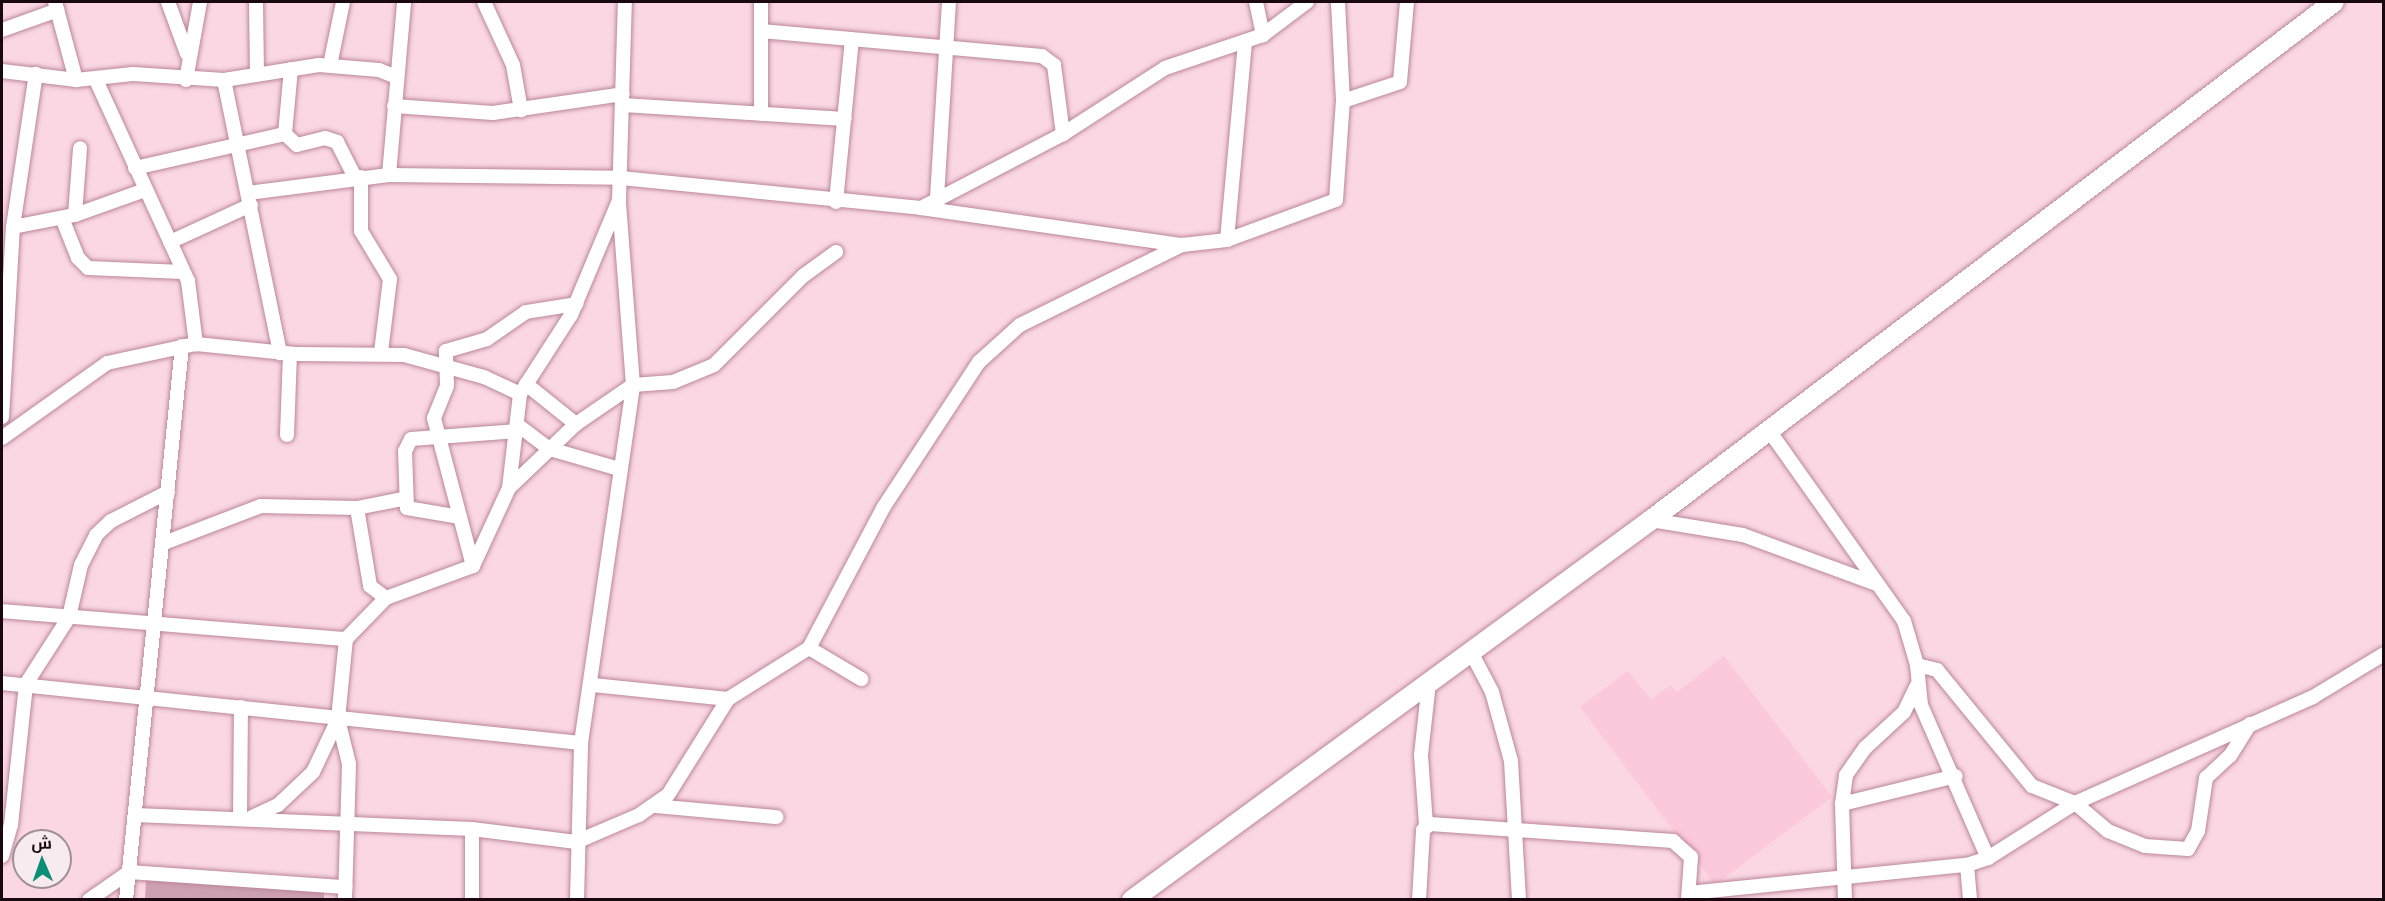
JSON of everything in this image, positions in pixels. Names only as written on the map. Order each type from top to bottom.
[{"type":"highway","points":[[1132,900],[1651,520],[1768,429],[2334,2]]},
{"type":"street","points":[[168,2],[188,56]]},
{"type":"street","points":[[186,80],[188,56],[200,2]]},
{"type":"street","points":[[256,2],[257,74]]},
{"type":"street","points":[[330,65],[343,2]]},
{"type":"street","points":[[389,175],[404,2]]},
{"type":"street","points":[[484,2],[513,65],[521,110]]},
{"type":"street","points":[[578,900],[576,842],[581,743],[592,686],[619,469],[633,385],[619,200],[625,2]]},
{"type":"street","points":[[761,2],[761,114]]},
{"type":"street","points":[[937,198],[949,2]]},
{"type":"street","points":[[1256,2],[1263,35]]},
{"type":"street","points":[[921,208],[1063,134],[1165,68],[1245,43],[1263,35],[1307,2]]},
{"type":"street","points":[[170,242],[249,199],[354,178],[389,175],[621,178],[836,202],[921,208],[1182,245],[1227,240],[1336,200],[1343,101],[1338,2]]},
{"type":"street","points":[[1343,101],[1400,82],[1407,2]]},
{"type":"street","points":[[2,30],[57,6],[76,80]]},
{"type":"street","points":[[761,31],[946,47],[1051,60],[1063,134]]},
{"type":"street","points":[[836,202],[852,40]]},
{"type":"street","points":[[1227,240],[1245,43]]},
{"type":"street","points":[[2,71],[76,80],[96,80],[133,74],[186,80],[224,80],[330,65],[397,71]]},
{"type":"street","points":[[285,134],[291,69]]},
{"type":"street","points":[[2,417],[9,220],[36,74]]},
{"type":"street","points":[[96,80],[183,272],[189,345],[168,492],[126,900]]},
{"type":"street","points":[[224,80],[236,142],[285,353],[287,435]]},
{"type":"street","points":[[394,106],[521,110],[623,100],[761,114],[845,119]]},
{"type":"street","points":[[135,168],[236,142],[285,134]]},
{"type":"street","points":[[285,134],[297,145],[325,138],[337,142],[354,178],[359,202],[361,231],[390,279],[381,352]]},
{"type":"street","points":[[80,148],[68,217],[78,258],[88,268],[183,272]]},
{"type":"street","points":[[9,220],[68,217],[145,190]]},
{"type":"street","points":[[243,819],[279,805],[313,772],[338,718],[346,639],[386,598],[473,566],[509,488],[524,389],[576,304],[619,200]]},
{"type":"street","points":[[135,815],[472,830],[576,842],[655,806],[676,783],[728,699],[809,648],[883,508],[979,362],[1020,325],[1182,245]]},
{"type":"street","points":[[509,488],[576,423],[633,385],[673,382],[714,365],[802,276],[836,252]]},
{"type":"street","points":[[473,566],[438,436],[434,412],[447,385],[446,366],[449,348],[480,342],[533,310],[576,304]]},
{"type":"street","points":[[2,438],[107,363],[189,345],[285,353],[381,352],[446,366],[524,389],[576,423]]},
{"type":"street","points":[[460,517],[414,512],[403,500],[405,451],[411,439],[519,428],[550,449],[619,469]]},
{"type":"street","points":[[1768,429],[1904,621],[1917,665],[1917,685],[1988,858]]},
{"type":"street","points":[[2,856],[11,825],[26,684],[69,617],[81,565],[96,535],[111,521],[168,492]]},
{"type":"street","points":[[164,543],[261,506],[357,508],[403,500]]},
{"type":"street","points":[[357,508],[369,581],[386,598]]},
{"type":"street","points":[[1651,520],[1743,535],[1876,584]]},
{"type":"street","points":[[2,611],[154,621],[346,639]]},
{"type":"street","points":[[809,648],[861,679]]},
{"type":"street","points":[[1472,652],[1492,692],[1505,740],[1517,827],[1519,900]]},
{"type":"street","points":[[1426,825],[1517,827],[1681,843],[1691,857],[1689,896],[1847,874],[1967,865],[1988,858],[2075,803],[2313,697],[2384,654]]},
{"type":"street","points":[[1917,665],[1937,670],[2032,786],[2075,803],[2108,831],[2145,846],[2188,849],[2198,831],[2206,778],[2230,756],[2250,724]]},
{"type":"street","points":[[1419,900],[1426,825],[1421,755],[1429,682]]},
{"type":"street","points":[[2,683],[148,696],[581,743]]},
{"type":"street","points":[[1845,900],[1847,874],[1842,804],[1846,775],[1865,748],[1905,712],[1917,685]]},
{"type":"street","points":[[592,686],[728,699]]},
{"type":"street","points":[[241,707],[243,819]]},
{"type":"street","points":[[89,900],[129,872],[345,893],[349,764],[338,718]]},
{"type":"street","points":[[1842,804],[1956,776]]},
{"type":"street","points":[[655,806],[777,817]]},
{"type":"street","points":[[472,830],[472,900]]},
{"type":"street","points":[[1967,865],[1971,900]]},
{"type":"shaded area","points":[[1724,656],[1832,797],[1715,885],[1580,707],[1628,671],[1651,700],[1671,685],[1677,692]]},
{"type":"shaded area","points":[[146,880],[324,892],[324,900],[145,900]]}]
